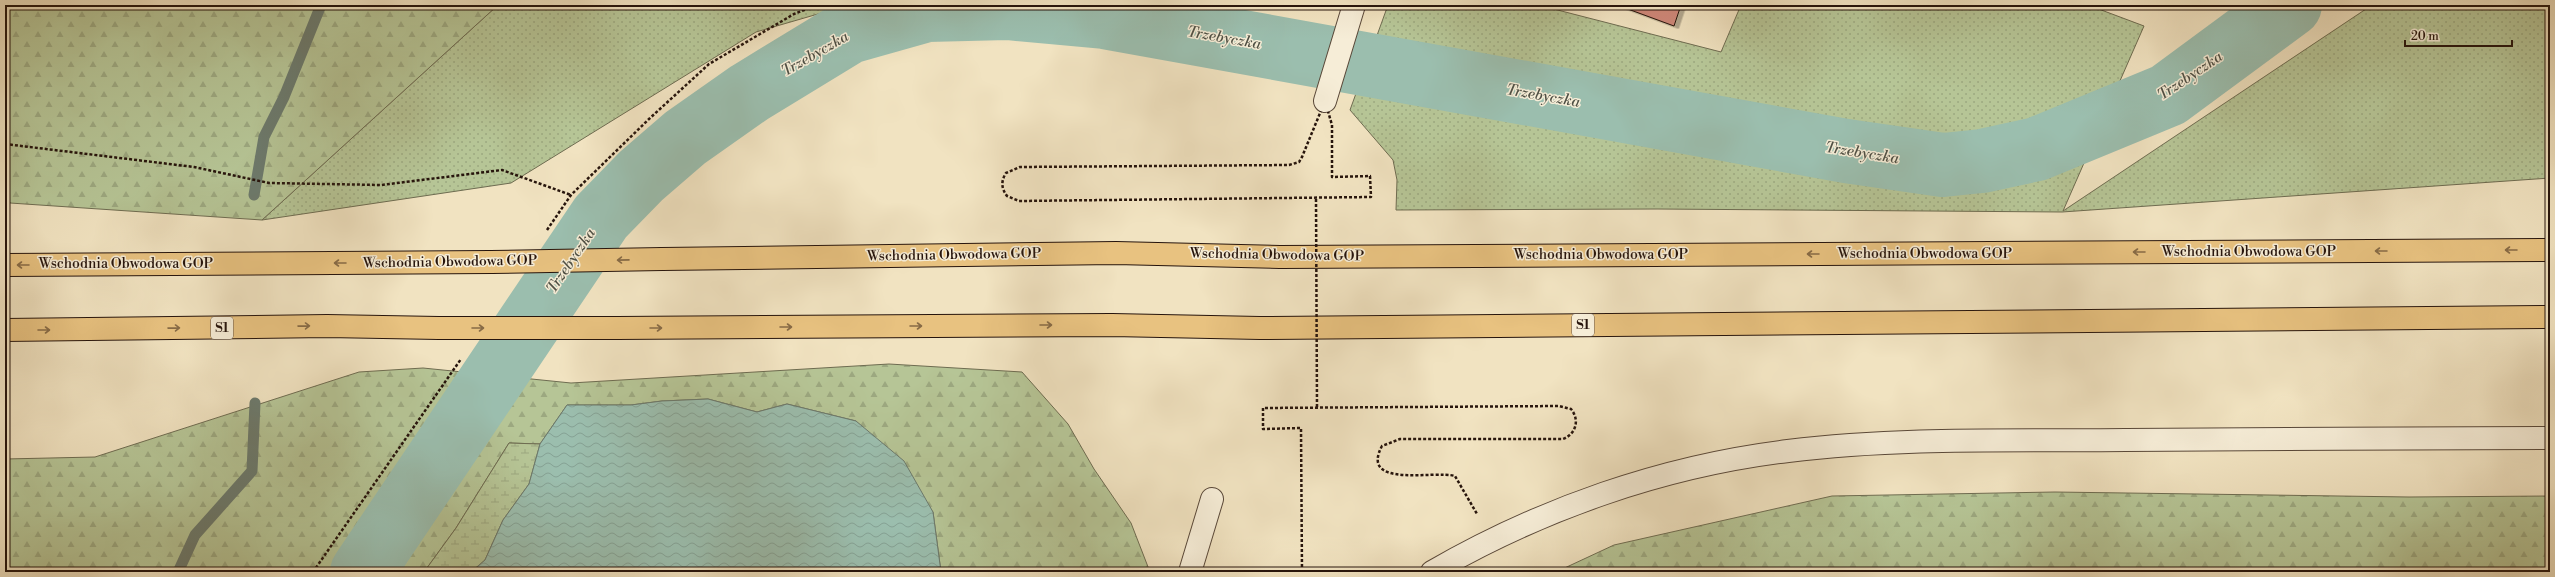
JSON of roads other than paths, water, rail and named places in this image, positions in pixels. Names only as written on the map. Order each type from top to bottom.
[{"type":"highway","name":"Wschodnia Obwodowa GOP","points":[[5,265],[491,262],[1116,253],[1280,257],[2550,250]]},
{"type":"highway","name":"S1","points":[[5,330],[327,326],[440,328],[617,328],[1112,325],[1260,328],[2550,317]]},
{"type":"street","points":[[1326,101],[1352,10]]},
{"type":"street","points":[[1432,572],[1520,526],[1630,485],[1706,465],[1787,451],[1924,442],[2550,438]]},
{"type":"street","points":[[1190,572],[1212,499]]},
{"type":"water","points":[[708,399],[757,412],[787,404],[856,421],[904,461],[933,512],[941,572],[471,572],[485,560],[503,520],[529,484],[540,444],[567,405],[631,405],[662,401]]},
{"type":"waterway","points":[[254,195],[264,137],[284,97],[321,5]]},
{"type":"waterway","name":"Trzebyczka","points":[[362,572],[601,217],[641,176],[685,138],[749,93],[849,32],[927,10],[1007,8],[1104,17],[1846,151],[1943,165],[1982,161],[2037,149],[2168,95],[2290,5]]},
{"type":"waterway","points":[[178,572],[195,535],[252,471],[255,403]]}]
